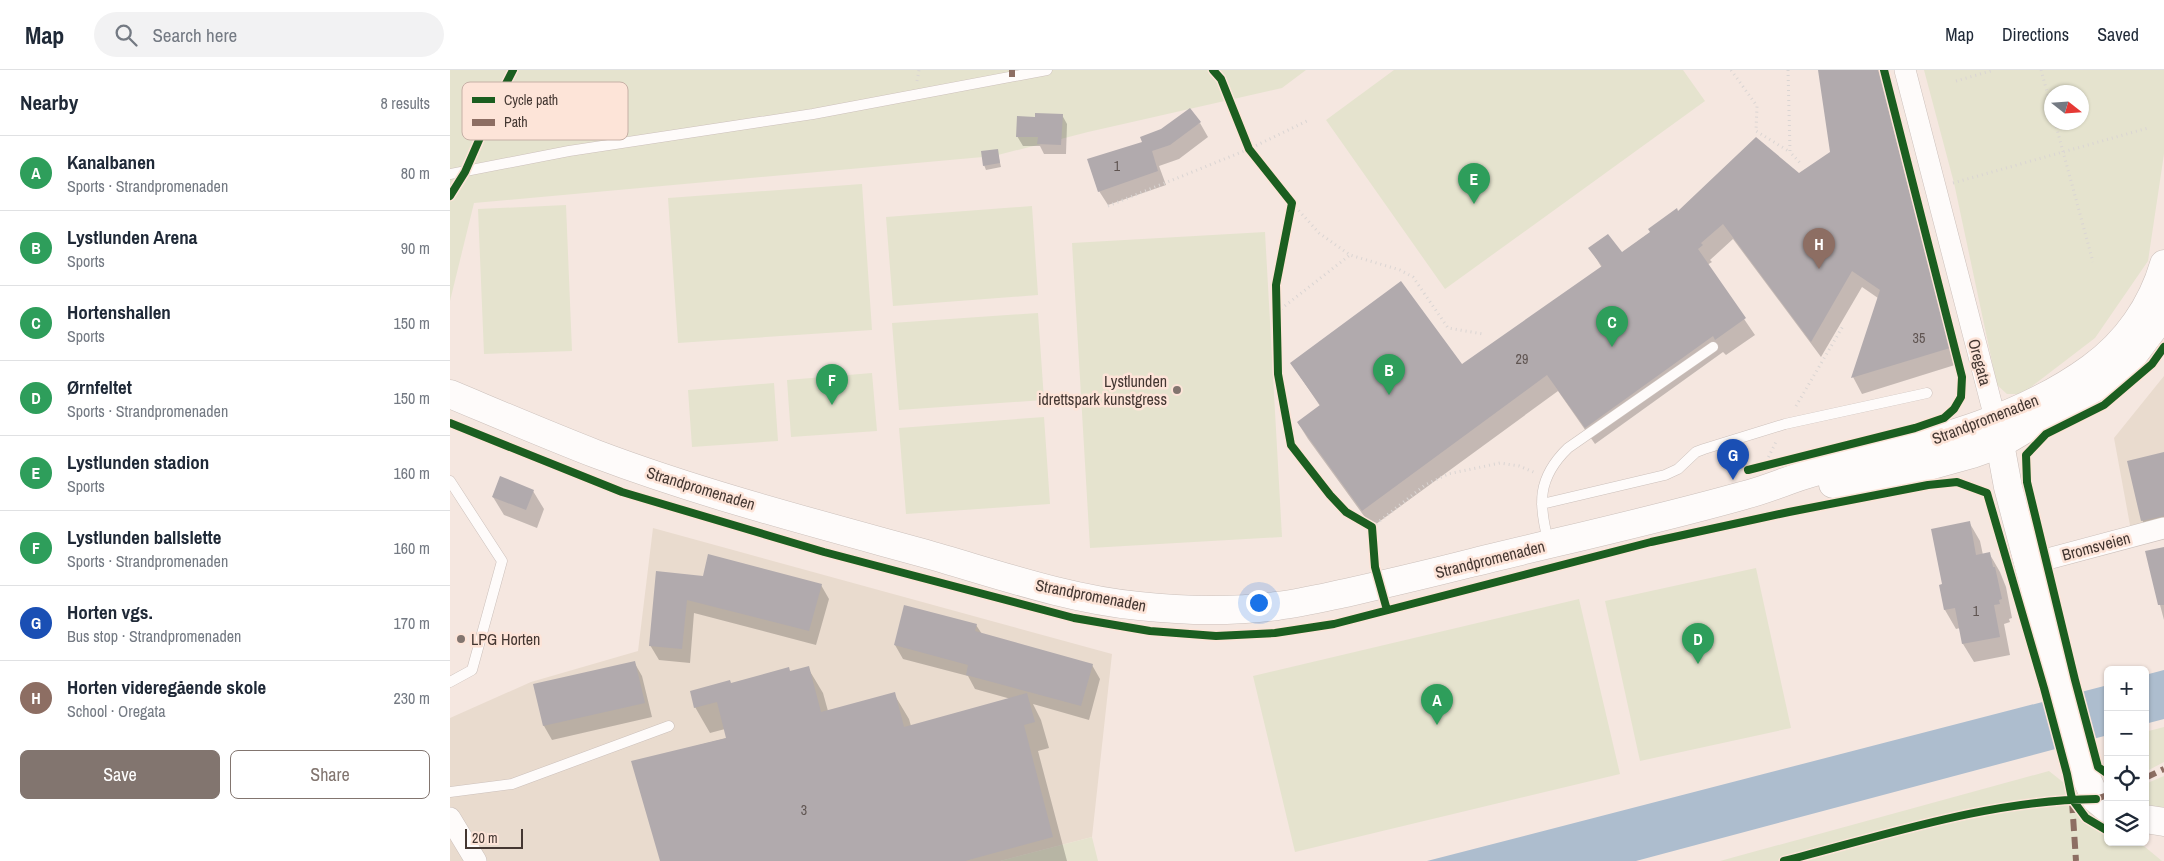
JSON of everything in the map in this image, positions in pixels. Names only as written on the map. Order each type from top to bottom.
[{"type":"main road","name":"Strandpromenaden","points":[[1998,431],[2034,403],[2088,370],[2116,347],[2131,330],[2145,309],[2157,285],[2164,264]]},
{"type":"main road","name":"Strandpromenaden","points":[[450,394],[595,454],[718,494],[1047,588],[1132,606],[1198,610],[1282,606],[1419,577],[1549,544],[1749,482],[1811,473],[1938,438],[1998,431],[2101,384],[2132,357],[2164,314]]},
{"type":"main road","name":"Oregata","points":[[1998,431],[2008,487],[2084,771],[2096,799],[2104,806]]},
{"type":"main road","points":[[2149,820],[2164,822]]},
{"type":"street","name":"Oregata","points":[[1905,70],[1998,431]]},
{"type":"street","name":"Bromsveien","points":[[2029,564],[2164,528]]},
{"type":"street","points":[[450,818],[476,861]]},
{"type":"lane","points":[[450,174],[569,151],[813,114],[1047,70]]},
{"type":"lane","points":[[1549,544],[1543,522],[1542,489],[1555,460],[1568,448],[1713,347]]},
{"type":"lane","points":[[1542,504],[1665,476],[1678,469],[1696,452],[1785,424],[1927,393]]},
{"type":"lane","points":[[450,481],[502,561],[472,670],[450,682]]},
{"type":"lane","points":[[450,792],[512,784],[670,726]]},
{"type":"path","points":[[1731,70],[1757,106],[1756,132],[1790,152],[1802,165]]},
{"type":"path","points":[[1788,70],[1790,152]]},
{"type":"path","points":[[1956,81],[1994,70]]},
{"type":"path","points":[[2041,70],[2045,85]]},
{"type":"path","points":[[1108,206],[1249,149],[1309,120]]},
{"type":"path","points":[[1946,186],[2148,128]]},
{"type":"path","points":[[2057,130],[2093,262]]},
{"type":"path","points":[[1245,140],[1255,157]]},
{"type":"path","points":[[1286,196],[1318,233],[1350,254],[1400,270],[1413,277],[1448,328],[1483,334]]},
{"type":"path","points":[[1290,212],[1292,203]]},
{"type":"path","points":[[1276,312],[1350,254]]},
{"type":"path","points":[[1276,303],[1277,321]]},
{"type":"path","points":[[1749,482],[1764,466],[1785,424],[1843,326]]},
{"type":"path","points":[[1742,437],[1749,482]]},
{"type":"path","points":[[1372,527],[1426,485],[1448,474],[1500,463],[1519,466],[1546,477]]},
{"type":"path","points":[[1764,466],[1773,464]]},
{"type":"path","points":[[1363,522],[1372,527]]},
{"type":"path","points":[[1372,527],[1372,537]]},
{"type":"shaded area","points":[[450,70],[1306,70],[1282,88],[1088,132],[994,156],[474,203],[450,301]]},
{"type":"shaded area","points":[[1394,70],[1683,70],[1705,101],[1445,289],[1326,120]]},
{"type":"shaded area","points":[[1924,70],[2164,70],[2164,154],[2148,261],[2095,338],[2022,394],[2007,394],[1997,385],[1954,183]]},
{"type":"shaded area","points":[[862,184],[872,330],[678,343],[668,198]]},
{"type":"shaded area","points":[[566,205],[572,351],[484,354],[478,209]]},
{"type":"shaded area","points":[[1032,206],[1038,295],[893,306],[886,217]]},
{"type":"shaded area","name":"Lystlunden idrettspark kunstgress","points":[[1265,232],[1282,537],[1090,548],[1072,243]]},
{"type":"shaded area","points":[[1038,313],[1044,400],[899,410],[892,323]]},
{"type":"shaded area","points":[[872,373],[877,431],[791,437],[787,380]]},
{"type":"shaded area","points":[[2164,376],[2164,528],[2132,536],[2114,438]]},
{"type":"shaded area","points":[[774,383],[778,441],[692,447],[688,390]]},
{"type":"shaded area","points":[[1044,417],[1050,504],[906,514],[899,428]]},
{"type":"shaded area","points":[[653,528],[1112,654],[1092,837],[1000,861],[450,861],[450,718],[531,682],[638,651]]},
{"type":"shaded area","points":[[1756,568],[1791,728],[1640,761],[1605,601]]},
{"type":"shaded area","points":[[1579,599],[1620,774],[1295,852],[1253,676]]},
{"type":"shaded area","points":[[2164,727],[2164,762],[2149,770],[2149,756],[2149,731]]},
{"type":"shaded area","points":[[2049,771],[2104,815],[2104,846],[2144,846],[2162,861],[1720,861]]},
{"type":"shaded area","points":[[2164,776],[2164,809],[2149,807],[2149,782]]},
{"type":"shaded area","points":[[1092,837],[1098,861],[1000,861]]},
{"type":"water","points":[[2164,670],[2164,719],[2149,723],[2149,711],[2149,674]]},
{"type":"water","points":[[2104,686],[2104,736],[1636,861],[1427,861]]},
{"type":"building","points":[[1818,70],[1878,70],[1950,348],[1851,378],[1880,290],[1852,271],[1811,342],[1723,224],[1701,243],[1703,245],[1698,249],[1746,318],[1715,340],[1713,336],[1585,428],[1547,375],[1362,511],[1297,422],[1320,405],[1290,363],[1401,281],[1462,364],[1602,266],[1588,248],[1608,234],[1622,252],[1650,232],[1648,229],[1677,208],[1678,211],[1756,137],[1799,173],[1830,152]]},
{"type":"building","points":[[1190,108],[1201,122],[1170,145],[1152,151],[1158,171],[1098,192],[1087,159],[1142,142],[1140,137],[1161,129]]},
{"type":"building","points":[[1035,113],[1063,114],[1061,145],[1037,144],[1038,137],[1016,137],[1017,116],[1035,117]]},
{"type":"building","points":[[998,149],[1000,163],[983,166],[981,151]]},
{"type":"building","points":[[2164,452],[2164,516],[2141,521],[2127,461]]},
{"type":"building","points":[[500,476],[534,490],[526,510],[492,497]]},
{"type":"building","points":[[1970,521],[1976,555],[1990,552],[1993,567],[1995,567],[2002,599],[1999,600],[2000,604],[1994,605],[2000,637],[1962,644],[1955,608],[1944,610],[1939,585],[1942,584],[1931,529]]},
{"type":"building","points":[[2164,547],[2164,605],[2158,605],[2145,551]]},
{"type":"building","points":[[708,554],[822,584],[809,631],[687,600],[682,649],[649,646],[656,571],[703,576]]},
{"type":"building","points":[[904,605],[977,624],[975,631],[1093,664],[1081,706],[966,675],[968,665],[894,645]]},
{"type":"building","points":[[635,661],[645,703],[543,726],[533,684]]},
{"type":"building","points":[[809,666],[821,712],[895,692],[904,727],[1027,693],[1035,722],[1024,725],[1053,837],[965,861],[660,861],[631,761],[726,738],[717,702],[694,708],[690,691],[730,680],[731,683],[789,667],[790,671]]},
{"type":"marked path","points":[[1012,70],[1012,77]]},
{"type":"marked path","points":[[2149,776],[2164,769]]},
{"type":"marked path","points":[[2096,799],[2104,796]]},
{"type":"marked path","points":[[2072,801],[2076,861]]},
{"type":"cycle path","points":[[507,82],[513,70]]},
{"type":"cycle path","points":[[1213,70],[1221,79],[1249,149],[1292,203],[1276,285],[1278,374],[1291,445],[1330,495],[1346,512],[1372,527],[1375,567],[1387,610]]},
{"type":"cycle path","points":[[1748,470],[1915,428],[1944,418],[1954,409],[1961,397],[1962,377],[1884,70]]},
{"type":"cycle path","points":[[450,196],[465,172],[479,140]]},
{"type":"cycle path","points":[[2104,771],[2098,767],[2075,680],[2027,482],[2026,455],[2046,434],[2104,405],[2152,364],[2164,347]]},
{"type":"cycle path","points":[[450,423],[622,492],[824,552],[1074,618],[1150,631],[1216,636],[1275,633],[1334,624],[1651,542],[1789,512],[1928,485],[1957,482],[1987,493],[2044,688],[2072,799],[2086,818],[2104,829]]},
{"type":"cycle path","points":[[1784,861],[1900,830],[1978,812],[2017,805],[2096,799]]},
{"type":"place","name":"Lystlunden stadion","points":[[1474,204]]},
{"type":"place","name":"Horten videregående skole","points":[[1819,269]]},
{"type":"place","name":"Hortenshallen","points":[[1612,347]]},
{"type":"place","name":"Lystlunden idrettspark kunstgress","points":[[1177,390]]},
{"type":"place","name":"Lystlunden Arena","points":[[1389,395]]},
{"type":"place","name":"Lystlunden ballslette","points":[[832,405]]},
{"type":"place","name":"Horten vgs.","points":[[1733,480]]},
{"type":"place","name":"LPG Horten","points":[[461,639]]},
{"type":"place","name":"Ørnfeltet","points":[[1698,664]]},
{"type":"place","name":"Kanalbanen","points":[[1437,725]]}]
